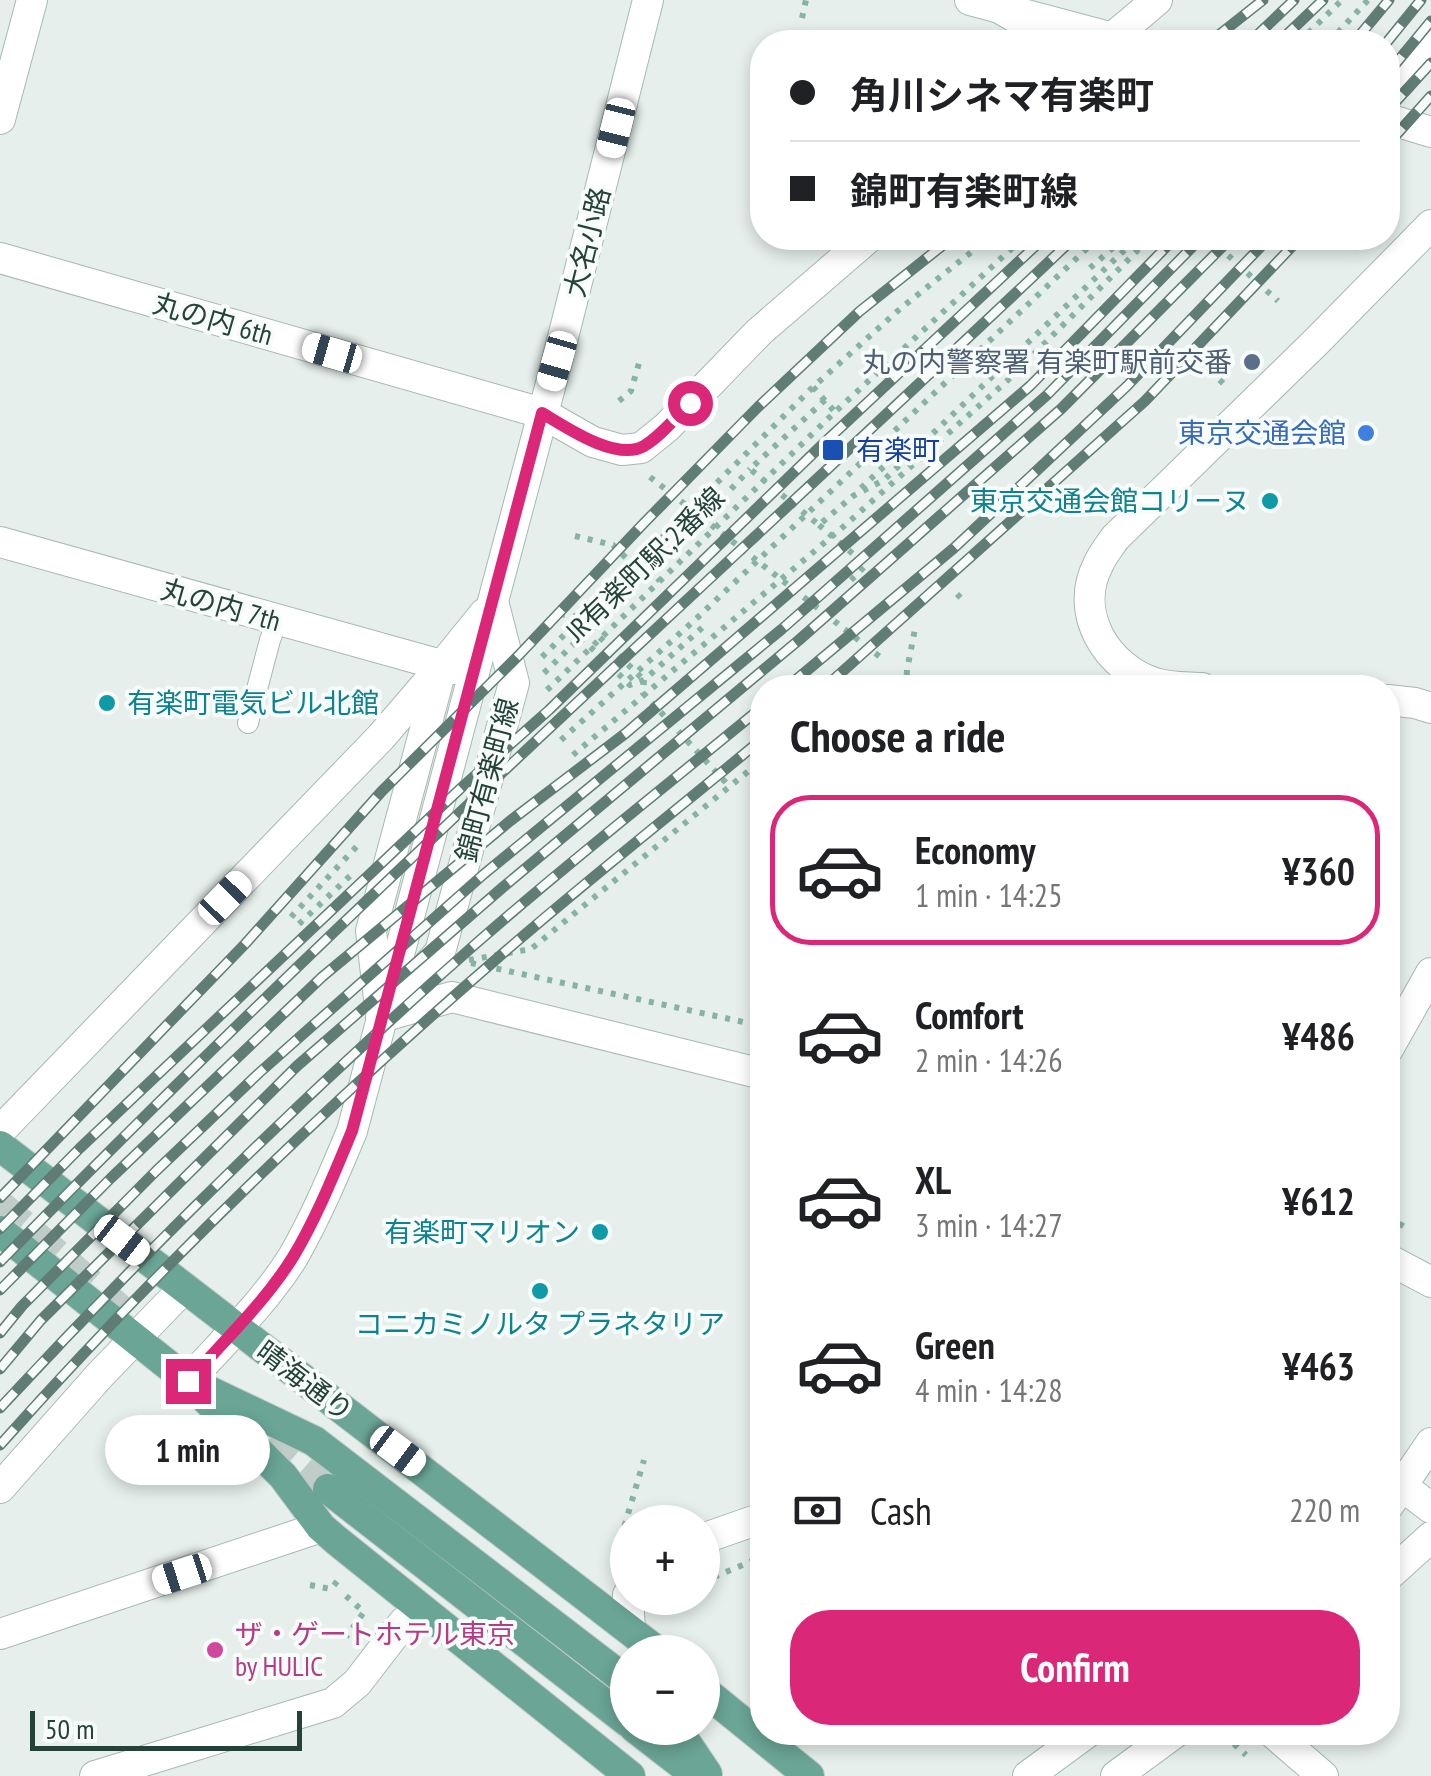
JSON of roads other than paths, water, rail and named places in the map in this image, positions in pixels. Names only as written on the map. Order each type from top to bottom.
[{"type":"main road","name":"晴海通り","points":[[0,1146],[636,1635]]},
{"type":"main road","points":[[0,1232],[188,1381],[283,1476],[321,1527],[630,1776]]},
{"type":"main road","points":[[188,1381],[314,1441],[610,1668]]},
{"type":"main road","points":[[328,1488],[610,1708]]},
{"type":"main road","points":[[720,1704],[750,1728]]},
{"type":"main road","points":[[657,1745],[697,1776]]},
{"type":"main road","points":[[687,1745],[708,1776]]},
{"type":"main road","points":[[770,1745],[808,1776]]},
{"type":"street","points":[[0,120],[32,0]]},
{"type":"street","name":"大名小路","points":[[236,1328],[292,1258],[322,1202],[352,1131],[648,0]]},
{"type":"street","points":[[1129,30],[1157,0]]},
{"type":"street","points":[[984,4],[1082,30]]},
{"type":"street","points":[[984,4],[1026,22],[1033,30]]},
{"type":"street","points":[[1400,82],[1431,45]]},
{"type":"street","points":[[1400,123],[1431,132]]},
{"type":"street","points":[[1135,675],[1108,653],[1094,628],[1090,602],[1097,566],[1115,538],[1431,225]]},
{"type":"street","name":"丸の内 6th","points":[[0,258],[542,413],[593,442],[622,450],[641,448],[667,426],[759,332],[854,250]]},
{"type":"street","name":"丸の内 7th","points":[[0,542],[473,674]]},
{"type":"street","points":[[0,1131],[381,737],[493,603]]},
{"type":"street","name":"錦町有楽町線","points":[[381,1017],[440,952],[514,683],[493,603]]},
{"type":"street","points":[[442,666],[372,932],[381,1017],[452,997],[750,1071]]},
{"type":"street","points":[[1400,701],[1431,708]]},
{"type":"street","points":[[1400,1028],[1431,973]]},
{"type":"street","points":[[1400,1265],[1431,1282]]},
{"type":"street","points":[[0,1488],[184,1288]]},
{"type":"street","points":[[188,1381],[236,1328]]},
{"type":"street","points":[[1400,1489],[1431,1443]]},
{"type":"street","points":[[1400,1498],[1431,1508]]},
{"type":"street","points":[[720,1533],[750,1522]]},
{"type":"street","points":[[0,1634],[321,1527]]},
{"type":"street","points":[[1400,1565],[1431,1537]]},
{"type":"street","points":[[629,1615],[630,1630]]},
{"type":"street","points":[[95,1776],[333,1703],[357,1684],[404,1622],[432,1620]]},
{"type":"street","points":[[1028,1776],[1070,1745]]},
{"type":"street","points":[[1116,1776],[1158,1745]]},
{"type":"street","points":[[1287,1745],[1323,1776]]},
{"type":"lane","points":[[248,723],[277,621]]},
{"type":"tunnel","points":[[0,1205],[129,1317]]},
{"type":"tunnel","points":[[236,1409],[328,1489]]},
{"type":"railway","points":[[1225,30],[1263,0]]},
{"type":"railway","points":[[1263,30],[1294,0]]},
{"type":"railway","points":[[1292,30],[1323,0]]},
{"type":"railway","points":[[1364,30],[1389,0]]},
{"type":"railway","points":[[1397,30],[1421,0]]},
{"type":"railway","points":[[1400,58],[1431,21]]},
{"type":"railway","points":[[1400,97],[1431,63]]},
{"type":"railway","points":[[1400,131],[1431,96]]},
{"type":"railway","points":[[0,1198],[246,943],[382,791],[758,407],[860,311],[937,250]]},
{"type":"railway","points":[[0,1229],[80,1148],[461,788],[549,710],[825,442],[1031,250]]},
{"type":"railway","points":[[0,1262],[130,1130],[397,872],[1061,250]]},
{"type":"railway","points":[[0,1290],[322,977],[510,821],[626,733],[1030,386],[1163,250]]},
{"type":"railway","points":[[0,1333],[156,1171],[259,1073],[484,874],[782,629],[1047,395],[1189,250]]},
{"type":"railway","points":[[757,675],[1061,409],[1219,250]]},
{"type":"railway","points":[[802,675],[954,548],[1127,386],[1257,250]]},
{"type":"railway","points":[[839,675],[1145,401],[1289,250]]},
{"type":"railway","points":[[0,1369],[41,1320],[297,1066],[750,681]]},
{"type":"railway","points":[[0,1408],[171,1230],[349,1058],[507,917],[750,717]]},
{"type":"railway","points":[[0,1445],[178,1256],[364,1077],[526,933],[750,749]]},
{"type":"place","name":"丸の内警察署 有楽町駅前交番","points":[[1252,362]]},
{"type":"place","name":"東京交通会館","points":[[1366,433]]},
{"type":"place","name":"有楽町","points":[[833,450]]},
{"type":"place","name":"東京交通会館コリーヌ","points":[[1270,501]]},
{"type":"place","name":"有楽町電気ビル北館","points":[[107,703]]},
{"type":"place","name":"有楽町マリオン","points":[[600,1232]]},
{"type":"place","name":"コニカミノルタ プラネタリア","points":[[540,1291]]},
{"type":"place","name":"ザ・ゲートホテル東京 by HULIC","points":[[215,1650]]}]
